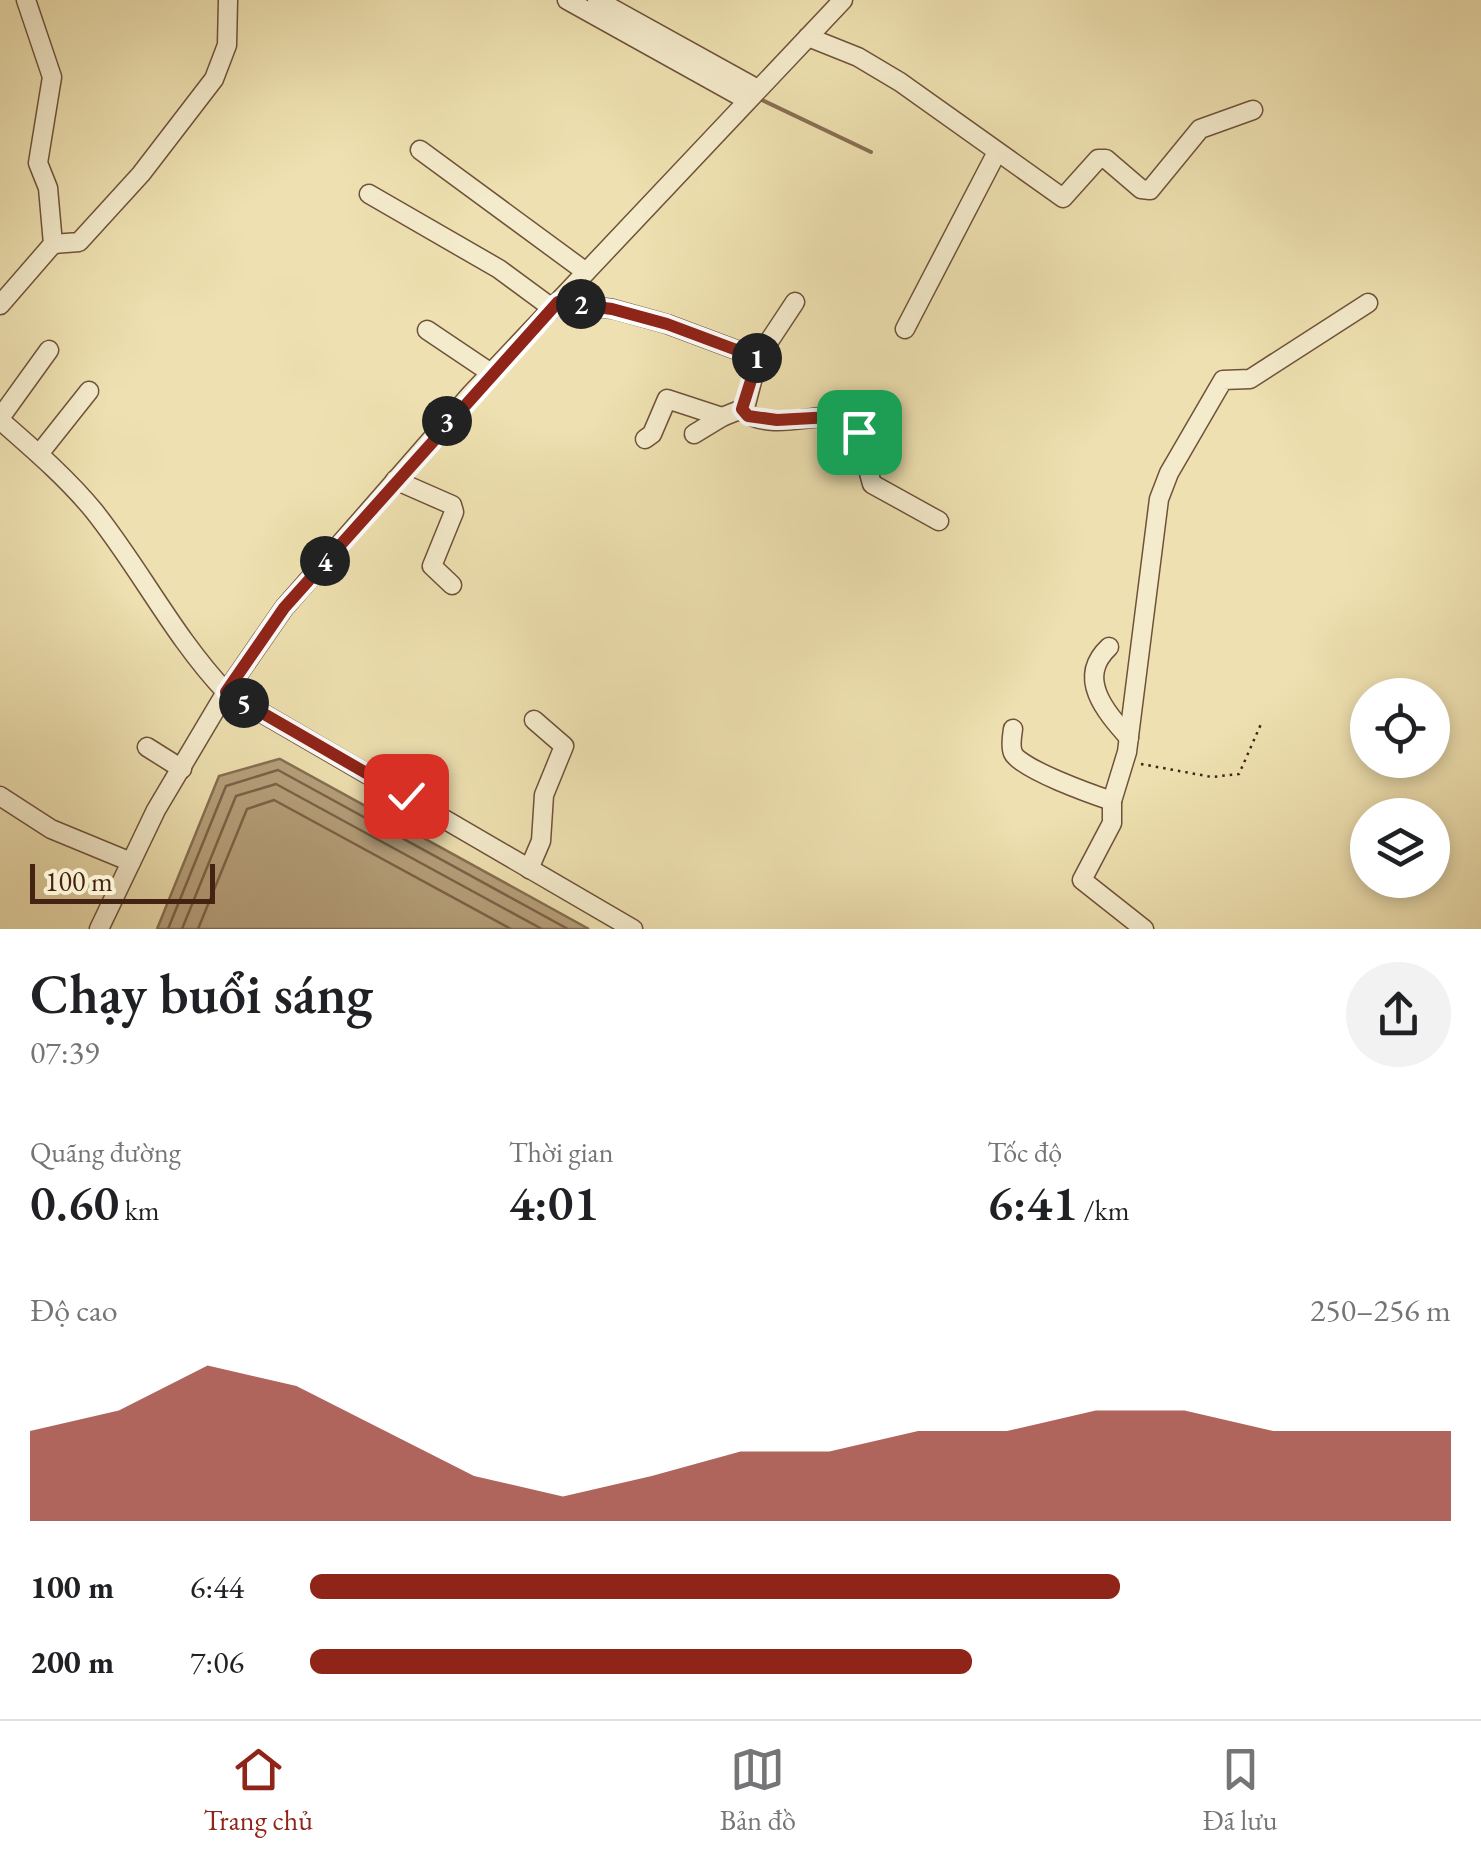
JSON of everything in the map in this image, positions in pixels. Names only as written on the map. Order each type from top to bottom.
[{"type":"street","points":[[26,0],[52,77],[38,163],[48,188],[53,244]]},
{"type":"street","points":[[0,305],[53,244],[79,242],[141,174],[214,80],[227,45],[228,0]]},
{"type":"street","points":[[567,0],[750,94]]},
{"type":"street","points":[[597,0],[750,94]]},
{"type":"street","points":[[99,929],[226,692],[284,608],[491,372],[843,0]]},
{"type":"street","points":[[808,37],[858,57],[900,82],[1063,198],[1098,159],[1106,160],[1141,189],[1150,190],[1200,129],[1253,110]]},
{"type":"street","points":[[420,150],[586,272]]},
{"type":"street","points":[[905,329],[996,152]]},
{"type":"street","points":[[368,194],[555,305],[612,309],[667,324],[758,358]]},
{"type":"street","points":[[742,409],[758,358],[795,302]]},
{"type":"street","points":[[1144,929],[1082,880],[1112,823],[1112,801],[1129,738],[1159,500],[1168,472],[1223,380],[1250,378],[1368,303]]},
{"type":"street","points":[[427,330],[491,372]]},
{"type":"street","points":[[49,350],[0,419],[96,514],[194,657],[226,692],[628,928]]},
{"type":"street","points":[[39,454],[89,391]]},
{"type":"street","points":[[645,440],[652,434],[667,399],[722,417]]},
{"type":"street","points":[[694,434],[742,409]]},
{"type":"street","points":[[742,409],[756,419],[854,418],[872,484],[938,521]]},
{"type":"street","points":[[395,480],[452,505],[454,512],[432,566],[452,585]]},
{"type":"street","points":[[1109,647],[1098,657],[1092,674],[1096,696],[1129,738]]},
{"type":"street","points":[[529,868],[540,841],[544,795],[564,746],[534,720]]},
{"type":"street","points":[[1013,729],[1013,753],[1020,763],[1083,794],[1112,801]]},
{"type":"street","points":[[147,748],[182,769]]},
{"type":"street","points":[[0,796],[52,828],[132,862]]},
{"type":"path","points":[[1124,762],[1212,777],[1238,774],[1261,724]]},
{"type":"water","points":[[279,759],[589,929],[157,929],[219,776]]},
{"type":"waterway","points":[[760,99],[871,152]]},
{"type":"route","points":[[406,796],[226,692],[284,608],[471,394],[558,302],[612,309],[667,324],[758,358],[742,409],[748,416],[777,420],[850,416],[859,432]]}]
